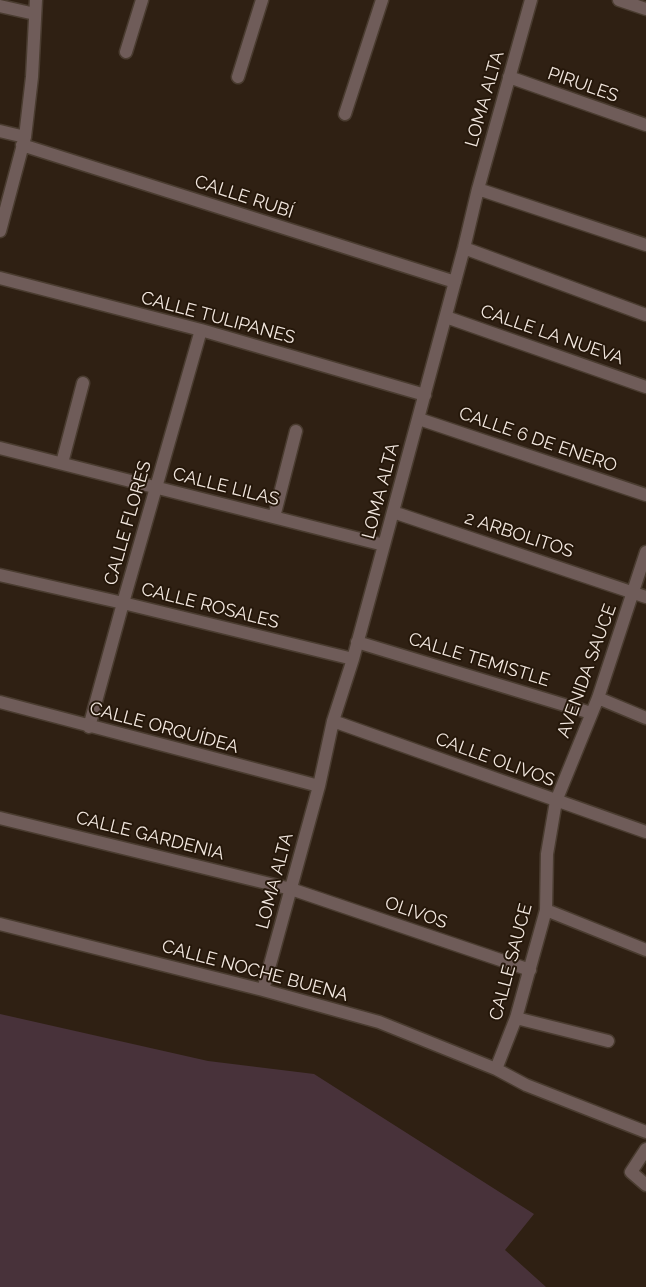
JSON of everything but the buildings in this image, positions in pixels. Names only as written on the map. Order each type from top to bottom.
[{"type":"street","points":[[0,231],[24,141],[32,77],[36,0]]},
{"type":"street","points":[[126,52],[142,0]]},
{"type":"street","points":[[238,77],[262,0]]},
{"type":"street","points":[[345,114],[382,0]]},
{"type":"street","name":"LOMA ALTA","points":[[263,990],[319,786],[333,721],[353,659],[419,419],[478,189],[531,0]]},
{"type":"street","points":[[619,0],[646,9]]},
{"type":"street","points":[[0,6],[35,14]]},
{"type":"street","name":"PIRULES","points":[[509,77],[646,125]]},
{"type":"street","name":"CALLE RUBÍ","points":[[0,131],[24,141],[455,282]]},
{"type":"street","points":[[478,189],[646,245]]},
{"type":"street","points":[[464,248],[646,315]]},
{"type":"street","name":"CALLE TULIPANES","points":[[0,278],[201,330],[425,395]]},
{"type":"street","name":"CALLE LA NUEVA","points":[[446,317],[646,387]]},
{"type":"street","name":"CALLE FLORES","points":[[89,726],[201,330]]},
{"type":"street","points":[[62,463],[83,383]]},
{"type":"street","name":"CALLE 6 DE ENERO","points":[[419,419],[646,495]]},
{"type":"street","points":[[274,517],[296,431]]},
{"type":"street","name":"CALLE LILAS","points":[[0,448],[384,545]]},
{"type":"street","name":"2 ARBOLITOS","points":[[393,512],[646,597]]},
{"type":"street","name":"AVENIDA SAUCE","points":[[556,801],[598,698],[646,552]]},
{"type":"street","name":"CALLE ROSALES","points":[[0,575],[353,659]]},
{"type":"street","name":"CALLE TEMISTLE","points":[[357,642],[591,713]]},
{"type":"street","points":[[598,698],[646,718]]},
{"type":"street","name":"CALLE ORQUÍDEA","points":[[0,702],[319,786]]},
{"type":"street","name":"CALLE OLIVOS","points":[[333,721],[646,832]]},
{"type":"street","name":"CALLE SAUCE","points":[[496,1069],[516,1018],[546,910],[547,854],[556,801]]},
{"type":"street","name":"CALLE GARDENIA","points":[[0,818],[291,889]]},
{"type":"street","name":"OLIVOS","points":[[291,889],[530,970]]},
{"type":"street","points":[[546,910],[646,950]]},
{"type":"street","name":"CALLE NOCHE BUENA","points":[[0,924],[263,990],[379,1022],[496,1069],[526,1085],[646,1132]]},
{"type":"street","points":[[516,1018],[608,1041]]},
{"type":"street","points":[[646,1149],[632,1172],[646,1185]]},
{"type":"shaded area","points":[[0,1014],[208,1061],[314,1074],[534,1214],[505,1250],[546,1287],[0,1287]]}]
